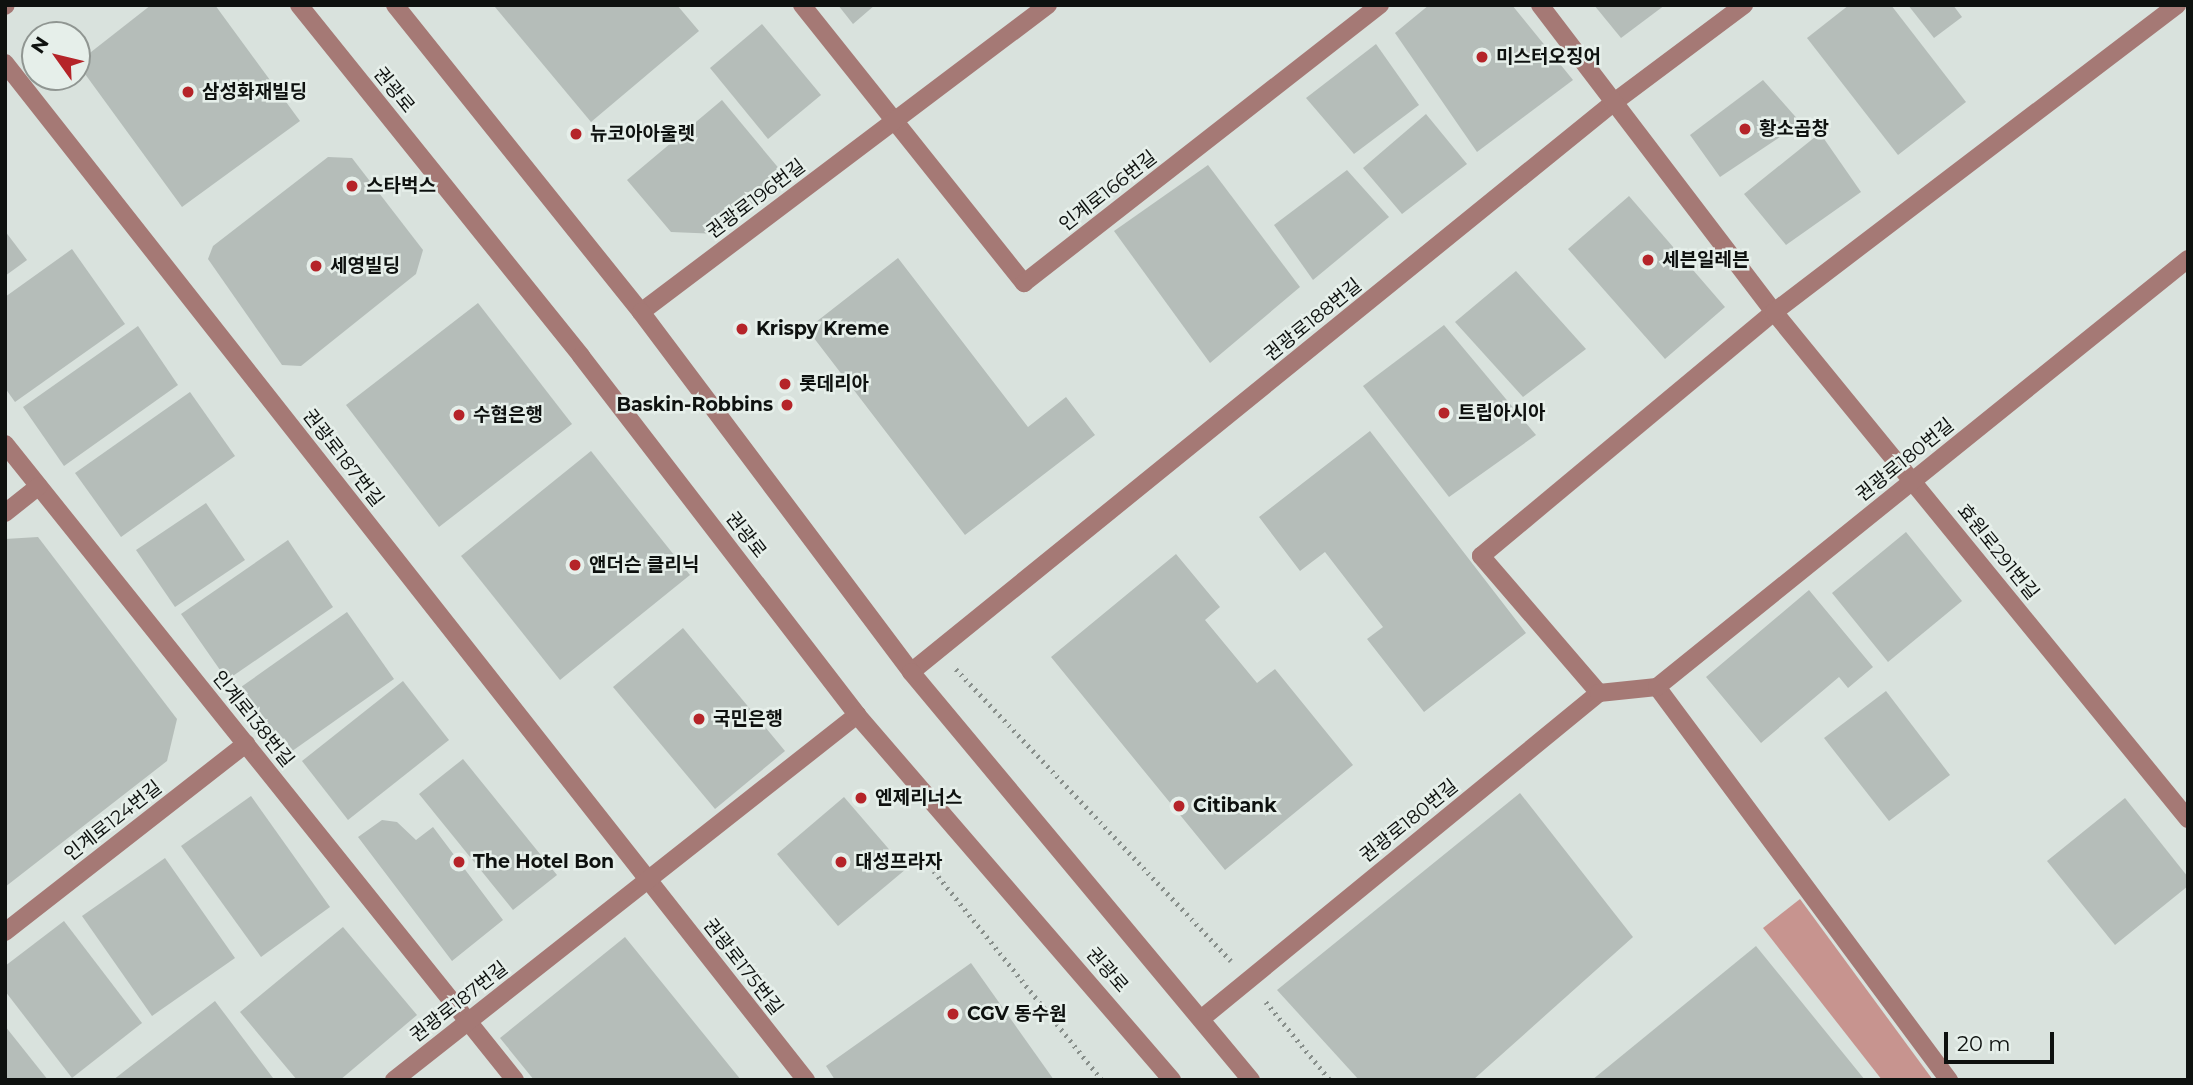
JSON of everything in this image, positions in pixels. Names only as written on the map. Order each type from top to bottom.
[{"type":"street","name":"권광로","points":[[299,5],[857,715],[1172,1080]]},
{"type":"street","points":[[395,5],[641,312],[911,672],[1251,1080]]},
{"type":"street","points":[[802,5],[896,120]]},
{"type":"street","name":"권광로196번길","points":[[641,312],[1048,5]]},
{"type":"street","name":"인계로166번길","points":[[896,120],[1024,283],[1380,5]]},
{"type":"street","points":[[1540,5],[1613,103]]},
{"type":"street","name":"권광로188번길","points":[[911,672],[1613,103],[1744,5]]},
{"type":"street","points":[[1949,1080],[1657,687],[1599,693],[1481,556],[1774,312],[2177,5]]},
{"type":"street","name":"권광로187번길","points":[[5,63],[648,880]]},
{"type":"street","name":"효원로291번길","points":[[1613,103],[1774,312],[2188,819]]},
{"type":"street","name":"권광로180번길","points":[[1657,687],[2185,267]]},
{"type":"street","name":"인계로138번길","points":[[5,444],[515,1080]]},
{"type":"street","points":[[5,513],[39,486]]},
{"type":"street","name":"권광로180번길","points":[[1201,1019],[1247,978],[1599,693]]},
{"type":"street","name":"권광로187번길","points":[[394,1080],[857,715]]},
{"type":"street","name":"인계로124번길","points":[[5,932],[246,744]]},
{"type":"street","name":"권광로175번길","points":[[648,880],[806,1080]]},
{"type":"path","points":[[939,650],[1247,978],[1330,1080]]},
{"type":"path","points":[[934,871],[1102,1080]]},
{"type":"shaded area","points":[[1800,899],[1933,1080],[1882,1080],[1763,928]]},
{"type":"building","name":"삼성화재빌딩","points":[[151,5],[215,5],[300,121],[182,207],[91,82],[91,52]]},
{"type":"building","points":[[677,5],[699,31],[591,122],[495,7]]},
{"type":"building","points":[[838,5],[875,5],[853,24]]},
{"type":"building","name":"미스터오징어","points":[[1429,5],[1512,5],[1573,80],[1477,152],[1395,33]]},
{"type":"building","points":[[1594,5],[1665,5],[1621,38]]},
{"type":"building","points":[[1849,5],[1891,5],[1966,102],[1898,155],[1807,38]]},
{"type":"building","points":[[1908,5],[1953,5],[1962,17],[1934,38]]},
{"type":"building","points":[[762,24],[821,95],[768,139],[710,68]]},
{"type":"building","points":[[1376,44],[1419,105],[1354,154],[1306,98]]},
{"type":"building","name":"황소곱창","points":[[1763,80],[1801,123],[1720,177],[1690,135]]},
{"type":"building","points":[[722,100],[786,177],[719,234],[671,232],[627,180]]},
{"type":"building","points":[[1426,114],[1467,164],[1402,214],[1363,168]]},
{"type":"building","points":[[1820,133],[1861,192],[1786,245],[1744,194]]},
{"type":"building","name":"세영빌딩","points":[[328,157],[352,158],[423,250],[416,274],[301,366],[282,365],[208,259],[213,246]]},
{"type":"building","points":[[1208,165],[1300,287],[1210,363],[1114,231]]},
{"type":"building","points":[[1347,170],[1389,217],[1313,280],[1274,225]]},
{"type":"building","points":[[1629,196],[1725,307],[1665,359],[1568,249]]},
{"type":"building","points":[[5,231],[27,260],[5,276]]},
{"type":"building","points":[[72,249],[125,324],[15,402],[5,388],[5,297]]},
{"type":"building","points":[[898,258],[1028,427],[1066,397],[1095,435],[965,535],[807,329]]},
{"type":"building","points":[[1516,271],[1586,349],[1523,397],[1455,322]]},
{"type":"building","name":"수협은행","points":[[478,303],[572,424],[439,527],[346,405]]},
{"type":"building","points":[[1444,325],[1536,435],[1449,497],[1363,386]]},
{"type":"building","points":[[138,326],[178,385],[64,466],[23,407]]},
{"type":"building","points":[[190,392],[235,456],[121,537],[75,473]]},
{"type":"building","points":[[1370,431],[1526,633],[1424,712],[1367,639],[1383,627],[1325,552],[1300,571],[1259,517]]},
{"type":"building","name":"앤더슨 클리닉","points":[[591,451],[690,575],[560,680],[461,556]]},
{"type":"building","points":[[206,503],[245,560],[175,607],[136,550]]},
{"type":"building","points":[[1906,532],[1962,601],[1888,662],[1832,593]]},
{"type":"building","points":[[38,537],[177,719],[167,761],[5,887],[5,539]]},
{"type":"building","points":[[288,540],[333,607],[227,680],[181,614]]},
{"type":"building","points":[[1176,554],[1220,607],[1205,620],[1257,683],[1275,669],[1353,765],[1225,870],[1051,657]]},
{"type":"building","points":[[1809,590],[1873,667],[1848,688],[1839,677],[1761,743],[1706,677]]},
{"type":"building","points":[[347,612],[394,679],[288,754],[241,687]]},
{"type":"building","name":"국민은행","points":[[683,628],[785,751],[715,809],[613,687]]},
{"type":"building","points":[[403,681],[449,740],[348,820],[302,761]]},
{"type":"building","points":[[1886,691],[1950,775],[1889,821],[1824,738]]},
{"type":"building","points":[[463,759],[557,875],[513,910],[419,794]]},
{"type":"building","points":[[1520,793],[1633,937],[1473,1080],[1359,1080],[1277,990]]},
{"type":"building","points":[[251,796],[330,907],[261,957],[181,846]]},
{"type":"building","name":"대성프라자","points":[[844,797],[906,869],[838,926],[777,854]]},
{"type":"building","points":[[2125,798],[2188,877],[2188,886],[2115,945],[2047,861]]},
{"type":"building","points":[[382,820],[397,822],[416,840],[433,827],[503,920],[452,961],[358,837]]},
{"type":"building","points":[[165,858],[235,958],[152,1016],[82,916]]},
{"type":"building","points":[[64,921],[142,1023],[72,1078],[5,991],[5,966]]},
{"type":"building","points":[[343,927],[417,1015],[340,1080],[297,1080],[240,1012]]},
{"type":"building","points":[[625,937],[741,1080],[534,1080],[500,1038]]},
{"type":"building","points":[[1756,946],[1865,1080],[1592,1080]]},
{"type":"building","name":"CGV 동수원","points":[[971,963],[1054,1080],[835,1080],[826,1066]]},
{"type":"building","points":[[215,1001],[273,1078],[113,1080]]},
{"type":"building","points":[[5,1026],[48,1080],[5,1080]]},
{"type":"place","name":"미스터오징어","points":[[1482,57]]},
{"type":"place","name":"삼성화재빌딩","points":[[188,92]]},
{"type":"place","name":"황소곱창","points":[[1745,129]]},
{"type":"place","name":"뉴코아아울렛","points":[[576,134]]},
{"type":"place","name":"스타벅스","points":[[352,186]]},
{"type":"place","name":"세븐일레븐","points":[[1648,260]]},
{"type":"place","name":"세영빌딩","points":[[316,266]]},
{"type":"place","name":"Krispy Kreme","points":[[742,329]]},
{"type":"place","name":"롯데리아","points":[[785,384]]},
{"type":"place","name":"Baskin-Robbins","points":[[787,405]]},
{"type":"place","name":"트립아시아","points":[[1444,413]]},
{"type":"place","name":"수협은행","points":[[459,415]]},
{"type":"place","name":"앤더슨 클리닉","points":[[575,565]]},
{"type":"place","name":"국민은행","points":[[699,719]]},
{"type":"place","name":"엔제리너스","points":[[861,798]]},
{"type":"place","name":"Citibank","points":[[1179,806]]},
{"type":"place","name":"The Hotel Bon","points":[[459,862]]},
{"type":"place","name":"대성프라자","points":[[841,862]]},
{"type":"place","name":"CGV 동수원","points":[[953,1014]]}]
